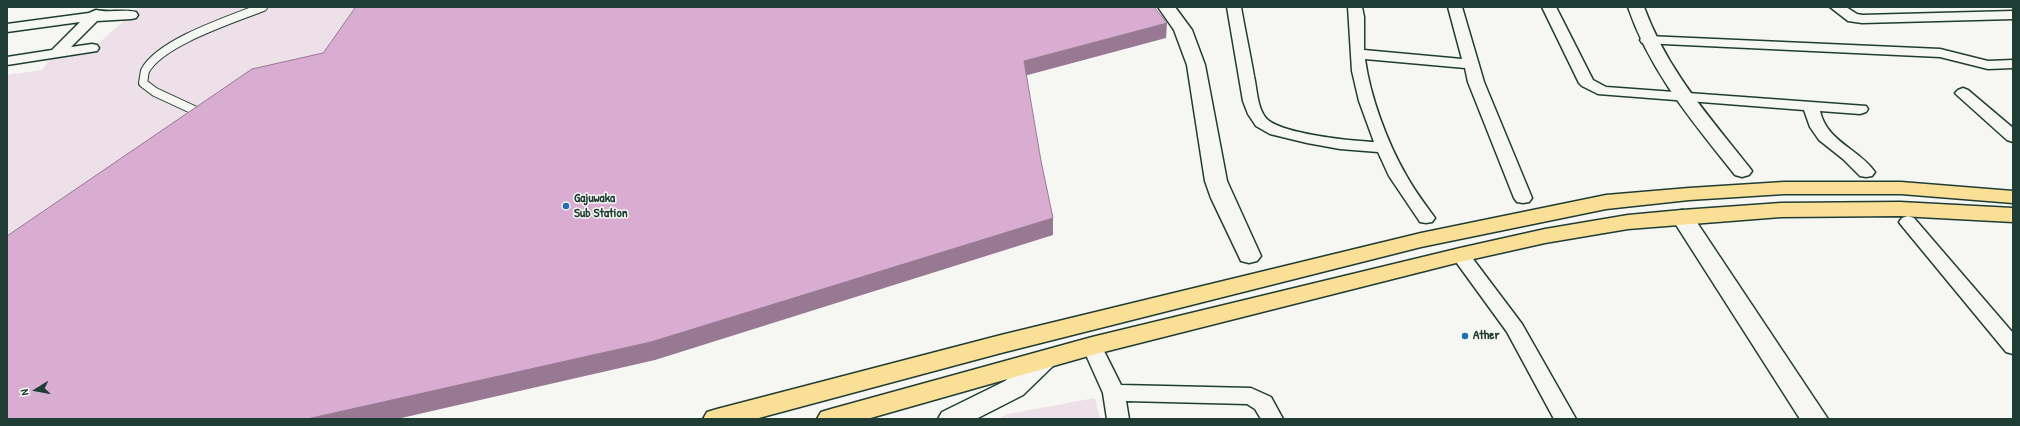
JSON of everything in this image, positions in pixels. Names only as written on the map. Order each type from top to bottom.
[{"type":"main road","points":[[717,419],[1001,344],[1422,240],[1606,202],[1689,194],[1792,188],[1901,188],[2013,197]]},
{"type":"main road","points":[[831,419],[1092,346],[1460,255],[1544,236],[1628,222],[1781,210],[1900,209],[2013,215]]},
{"type":"street","points":[[57,53],[105,7]]},
{"type":"street","points":[[1166,7],[1183,30],[1196,65],[1215,175],[1222,198],[1249,256]]},
{"type":"street","points":[[1234,7],[1251,101],[1256,116],[1263,124],[1284,133],[1327,143],[1358,147],[1384,147]]},
{"type":"street","points":[[1355,7],[1357,17],[1357,54],[1367,101],[1384,147],[1398,176],[1426,218]]},
{"type":"street","points":[[1455,7],[1476,82],[1523,198]]},
{"type":"street","points":[[1549,7],[1584,78],[1590,85],[1603,91],[1860,109]]},
{"type":"street","points":[[1636,7],[1648,40],[1668,76],[1742,171]]},
{"type":"street","points":[[1837,7],[1853,18],[1862,19],[2013,15]]},
{"type":"street","points":[[7,28],[93,17],[131,15]]},
{"type":"street","points":[[1648,40],[1940,53],[1988,65],[2013,64]]},
{"type":"street","points":[[7,61],[92,48]]},
{"type":"street","points":[[1357,54],[1470,64]]},
{"type":"street","points":[[1963,93],[2013,137]]},
{"type":"street","points":[[1811,105],[1819,132],[1829,142],[1845,152],[1866,172]]},
{"type":"street","points":[[1682,217],[1814,419]]},
{"type":"street","points":[[1908,222],[2013,347]]},
{"type":"street","points":[[1460,255],[1515,329],[1565,419]]},
{"type":"street","points":[[1092,346],[1114,393],[1118,419]]},
{"type":"street","points":[[952,419],[1014,388],[1044,360]]},
{"type":"street","points":[[1114,393],[1250,396],[1263,402],[1272,419]]},
{"type":"lane","points":[[194,123],[198,116],[196,111],[154,92],[143,83],[145,71],[159,56],[185,38],[263,7]]},
{"type":"shaded area","points":[[139,7],[372,7],[329,68],[7,262],[7,75],[42,70],[50,59],[89,52]]},
{"type":"shaded area","points":[[1095,398],[1100,419],[998,419],[1008,414]]},
{"type":"building","name":"Gajuwaka Sub Station","points":[[356,7],[1154,7],[1167,23],[1024,61],[1041,161],[1053,218],[651,342],[307,419],[7,419],[7,236],[252,69],[323,53]]},
{"type":"place","name":"Gajuwaka Sub Station","points":[[566,206]]},
{"type":"place","name":"Ather","points":[[1465,336]]}]
